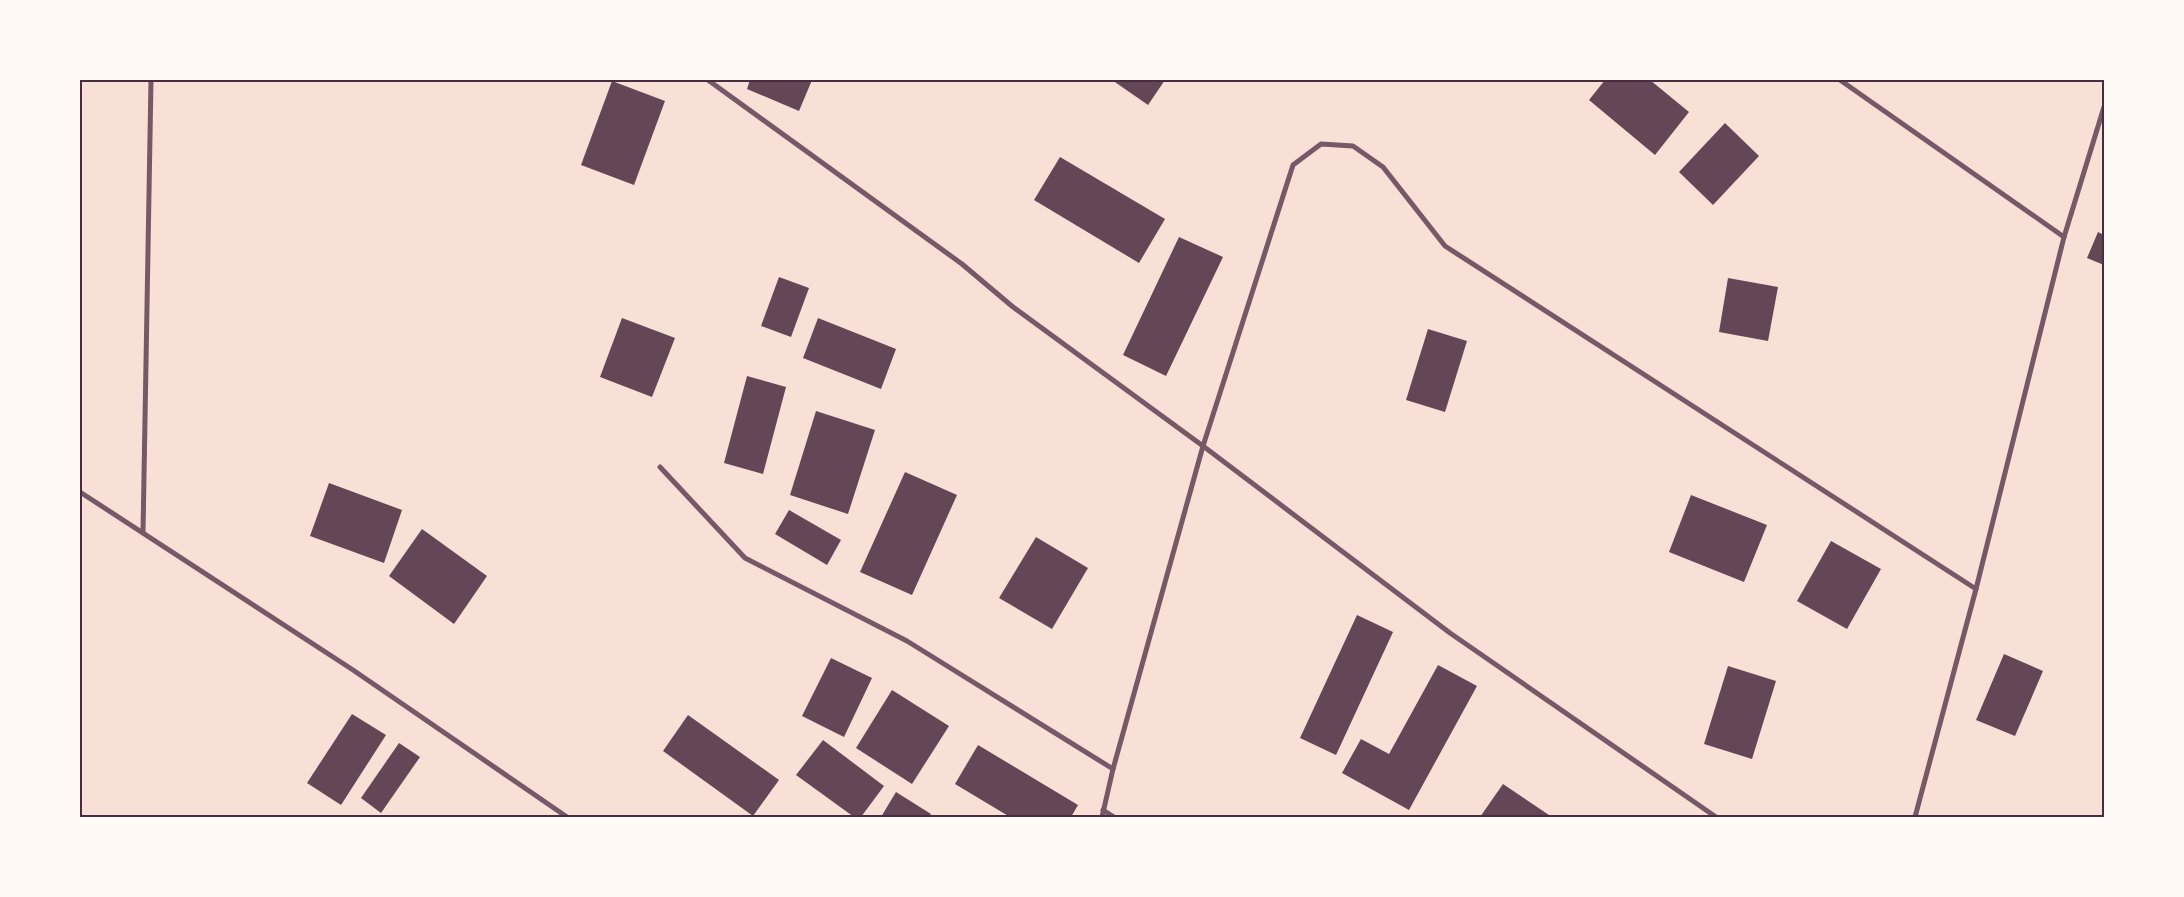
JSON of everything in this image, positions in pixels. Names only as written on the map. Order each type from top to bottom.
[{"type":"street","points":[[143,533],[151,80]]},
{"type":"street","points":[[708,80],[962,264],[1013,307],[1203,446],[1450,634],[1716,817]]},
{"type":"street","points":[[1840,80],[2064,237]]},
{"type":"street","points":[[1915,817],[1976,589],[2064,237],[2104,107]]},
{"type":"street","points":[[1102,817],[1113,769],[1203,446],[1293,165],[1321,144],[1353,146],[1383,167],[1445,246],[1976,589]]},
{"type":"street","points":[[660,467],[745,558],[907,641],[1113,769]]},
{"type":"street","points":[[80,492],[354,670],[567,817]]},
{"type":"street","points":[[1103,810],[1114,817]]},
{"type":"building","points":[[750,80],[812,80],[799,111],[747,89]]},
{"type":"building","points":[[1112,80],[1165,80],[1148,105]]},
{"type":"building","points":[[1605,80],[1650,80],[1689,112],[1655,155],[1589,100]]},
{"type":"building","points":[[612,81],[665,101],[634,185],[581,165]]},
{"type":"building","points":[[1725,123],[1759,156],[1713,205],[1679,172]]},
{"type":"building","points":[[1060,157],[1165,219],[1139,263],[1034,200]]},
{"type":"building","points":[[2098,232],[2104,235],[2104,265],[2087,258]]},
{"type":"building","points":[[1179,237],[1223,257],[1166,376],[1123,355]]},
{"type":"building","points":[[779,277],[809,288],[791,337],[761,326]]},
{"type":"building","points":[[1728,278],[1778,287],[1768,341],[1719,332]]},
{"type":"building","points":[[622,318],[675,338],[652,397],[600,377]]},
{"type":"building","points":[[818,318],[896,349],[881,389],[803,358]]},
{"type":"building","points":[[1428,329],[1467,341],[1445,412],[1406,400]]},
{"type":"building","points":[[747,376],[786,387],[763,474],[724,463]]},
{"type":"building","points":[[816,411],[875,430],[848,514],[790,495]]},
{"type":"building","points":[[905,472],[957,495],[912,595],[860,572]]},
{"type":"building","points":[[329,483],[402,510],[384,563],[310,536]]},
{"type":"building","points":[[1691,495],[1767,525],[1744,582],[1669,552]]},
{"type":"building","points":[[789,510],[841,540],[827,565],[775,534]]},
{"type":"building","points":[[422,529],[487,576],[454,624],[389,576]]},
{"type":"building","points":[[1036,537],[1088,568],[1052,629],[999,598]]},
{"type":"building","points":[[1831,541],[1881,569],[1847,629],[1797,601]]},
{"type":"building","points":[[1357,615],[1393,632],[1336,755],[1300,738]]},
{"type":"building","points":[[2004,654],[2043,671],[2015,736],[1976,720]]},
{"type":"building","points":[[831,658],[872,678],[844,737],[802,716]]},
{"type":"building","points":[[1438,665],[1477,686],[1409,810],[1342,773],[1361,739],[1389,754]]},
{"type":"building","points":[[1728,666],[1776,681],[1752,759],[1704,744]]},
{"type":"building","points":[[892,690],[949,726],[912,784],[856,748]]},
{"type":"building","points":[[352,714],[386,735],[341,805],[307,783]]},
{"type":"building","points":[[688,715],[779,780],[753,816],[663,751]]},
{"type":"building","points":[[823,740],[884,786],[861,817],[854,817],[796,775]]},
{"type":"building","points":[[399,743],[420,757],[381,813],[361,798]]},
{"type":"building","points":[[978,745],[1078,805],[1071,817],[1010,817],[955,784]]},
{"type":"building","points":[[1503,784],[1552,817],[1480,817]]},
{"type":"building","points":[[896,792],[931,814],[929,817],[881,817]]}]
